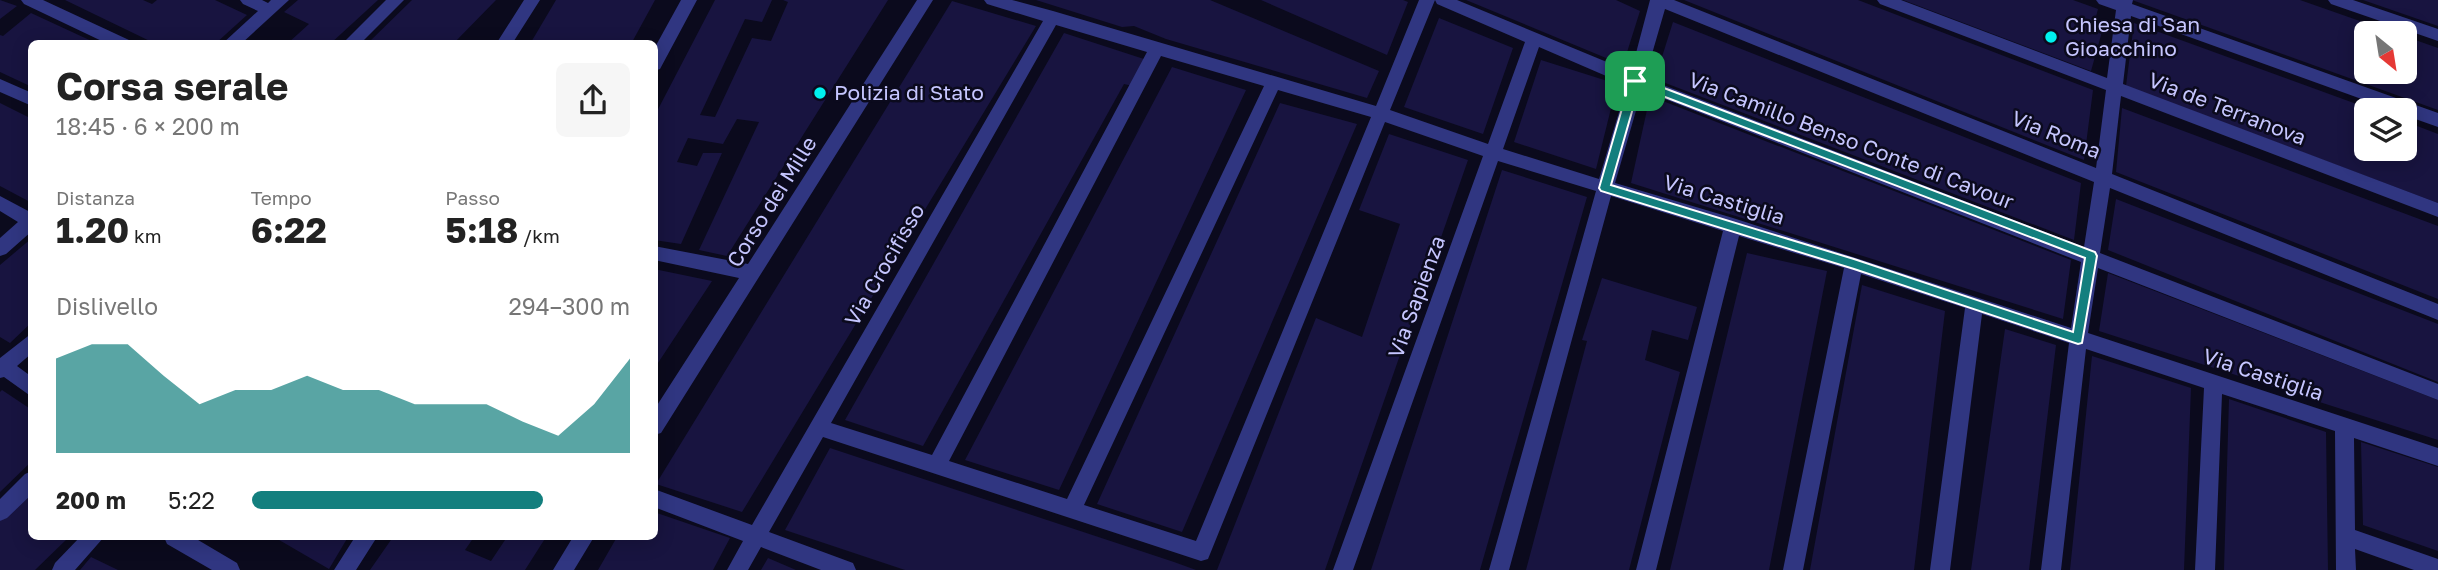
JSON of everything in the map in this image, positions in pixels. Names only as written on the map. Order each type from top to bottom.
[{"type":"street","points":[[29,0],[114,40]]},
{"type":"street","points":[[248,0],[275,5]]},
{"type":"street","points":[[354,40],[396,0]]},
{"type":"street","points":[[507,40],[532,0]]},
{"type":"street","points":[[658,58],[689,0]]},
{"type":"street","name":"Corso dei Mille","points":[[658,420],[925,0]]},
{"type":"street","name":"Via Castiglia","points":[[992,0],[1381,114],[1493,153],[1733,225],[2438,457]]},
{"type":"street","points":[[817,427],[1201,552],[1427,0]]},
{"type":"street","name":"Via Camillo Benso Conte di Cavour","points":[[1442,0],[1635,81],[2438,392]]},
{"type":"street","points":[[1499,570],[1659,0]]},
{"type":"street","name":"Via Roma","points":[[1659,0],[2438,312]]},
{"type":"street","name":"Via de Terranova","points":[[1885,0],[2438,211]]},
{"type":"street","points":[[2104,0],[2124,4],[2438,120]]},
{"type":"street","points":[[2336,0],[2438,35]]},
{"type":"street","points":[[2051,570],[2078,339],[2103,179],[2124,4]]},
{"type":"street","points":[[235,40],[275,5]]},
{"type":"street","name":"Via Crocifisso","points":[[737,570],[1053,17]]},
{"type":"street","name":"Via Sapienza","points":[[1343,570],[1534,39]]},
{"type":"street","points":[[936,466],[1157,48]]},
{"type":"street","points":[[1072,510],[1274,82]]},
{"type":"street","points":[[0,85],[28,98]]},
{"type":"street","points":[[0,203],[28,218]]},
{"type":"street","points":[[0,249],[28,223]]},
{"type":"street","points":[[1646,570],[1733,225]]},
{"type":"street","points":[[658,254],[754,272]]},
{"type":"street","points":[[1793,570],[1854,264]]},
{"type":"street","points":[[1940,570],[1974,305]]},
{"type":"street","points":[[28,345],[2,368],[28,386]]},
{"type":"street","points":[[2205,570],[2213,383]]},
{"type":"street","points":[[2343,425],[2346,570]]},
{"type":"street","points":[[0,512],[28,484]]},
{"type":"street","points":[[658,499],[846,570]]},
{"type":"street","points":[[2346,536],[2438,569]]},
{"type":"street","points":[[62,570],[91,540]]},
{"type":"street","points":[[179,540],[230,570]]},
{"type":"street","points":[[344,570],[365,540]]},
{"type":"street","points":[[563,570],[582,540]]},
{"type":"building","points":[[0,0],[17,6],[0,19]]},
{"type":"building","points":[[65,0],[143,0],[152,4],[157,0],[215,0],[247,15],[219,40],[148,40]]},
{"type":"building","points":[[298,0],[378,0],[334,40],[291,40],[309,24],[284,12]]},
{"type":"building","points":[[412,0],[496,0],[457,40],[371,40]]},
{"type":"building","points":[[556,0],[655,0],[633,40],[532,40]]},
{"type":"building","points":[[715,0],[772,0],[762,22],[745,19],[700,115],[715,117],[752,38],[771,41],[788,2],[783,0],[888,0],[727,256],[699,250],[759,122],[737,119],[723,144],[688,138],[677,162],[697,166],[703,153],[722,153],[681,244],[658,241],[658,109]]},
{"type":"building","points":[[1036,0],[1210,0],[1379,71],[1367,98],[1166,39],[1134,26],[1122,27]]},
{"type":"building","points":[[1261,0],[1403,0],[1408,2],[1387,55]]},
{"type":"building","points":[[1466,0],[1616,0],[1640,11],[1623,65]]},
{"type":"building","points":[[1684,0],[1858,0],[2093,90],[2084,160]]},
{"type":"building","name":"Chiesa di San Gioacchino","points":[[1903,0],[2073,0],[2098,9],[2094,24],[2103,28],[2091,71]]},
{"type":"building","points":[[2132,0],[2300,0],[2360,21],[2354,21],[2354,80]]},
{"type":"building","points":[[2363,0],[2438,0],[2438,26]]},
{"type":"building","points":[[952,1],[1036,26],[742,512],[658,485]]},
{"type":"building","points":[[31,13],[89,40],[28,40],[28,85],[0,72],[0,35],[3,36]]},
{"type":"building","points":[[1439,18],[1513,48],[1483,134],[1404,107]]},
{"type":"building","points":[[1673,22],[2081,183],[2074,240],[1655,79]]},
{"type":"building","points":[[2134,23],[2354,103],[2354,161],[2417,161],[2417,126],[2438,134],[2438,203],[2126,86]]},
{"type":"building","points":[[1064,33],[1147,60],[1133,86],[1124,84],[923,446],[845,420]]},
{"type":"building","points":[[2417,41],[2438,48],[2438,110],[2417,102],[2417,98],[2405,98],[2366,84],[2417,84]]},
{"type":"building","points":[[1541,60],[1617,84],[1596,169],[1514,142]]},
{"type":"building","points":[[1172,67],[1246,90],[1059,490],[965,460]]},
{"type":"building","points":[[1650,96],[2071,260],[2063,319],[1631,183]]},
{"type":"building","points":[[0,103],[28,117],[28,201],[0,186]]},
{"type":"building","points":[[1280,103],[1357,124],[1182,532],[1097,504]]},
{"type":"building","points":[[2122,108],[2438,226],[2438,299],[2116,172]]},
{"type":"building","points":[[1389,134],[1468,160],[1325,570],[1217,570],[1316,318],[1362,337],[1400,224],[1359,210]]},
{"type":"building","points":[[1502,170],[1587,197],[1480,570],[1371,570]]},
{"type":"building","points":[[2116,199],[2438,324],[2438,382],[2108,250]]},
{"type":"building","points":[[28,241],[28,326],[10,343],[0,337],[0,265]]},
{"type":"building","points":[[1747,253],[1827,271],[1769,570],[1670,570]]},
{"type":"building","points":[[658,270],[712,281],[658,363]]},
{"type":"building","points":[[2108,273],[2438,400],[2438,440],[2099,331]]},
{"type":"building","points":[[1602,278],[1697,307],[1688,340],[1652,330],[1645,360],[1680,372],[1629,570],[1526,570],[1587,341],[1582,340]]},
{"type":"building","points":[[1862,285],[1945,311],[1914,570],[1810,570]]},
{"type":"building","points":[[2005,329],[2056,345],[2029,570],[1971,570]]},
{"type":"building","points":[[2092,356],[2191,388],[2184,570],[2070,570]]},
{"type":"building","points":[[2,390],[28,407],[28,465],[0,492]]},
{"type":"building","points":[[2229,399],[2326,432],[2328,570],[2224,570]]},
{"type":"building","points":[[2361,442],[2438,467],[2438,551],[2363,525]]},
{"type":"building","points":[[830,448],[1196,570],[905,570],[785,530]]},
{"type":"building","points":[[28,495],[28,540],[66,540],[35,570],[0,570],[0,521]]},
{"type":"building","points":[[658,513],[730,538],[713,570],[598,570],[615,540],[658,540]]},
{"type":"building","points":[[279,540],[346,540],[329,569]]},
{"type":"building","points":[[391,540],[472,540],[465,550],[491,561],[505,540],[544,540],[525,570],[370,570]]},
{"type":"building","points":[[91,557],[118,570],[80,570]]},
{"type":"building","points":[[768,558],[796,570],[761,570]]},
{"type":"place","name":"Chiesa di San Gioacchino","points":[[2051,37]]},
{"type":"place","name":"Polizia di Stato","points":[[820,93]]},
{"type":"route","points":[[1635,81],[2091,256],[2078,339],[1733,225],[1605,188],[1635,81]]}]
